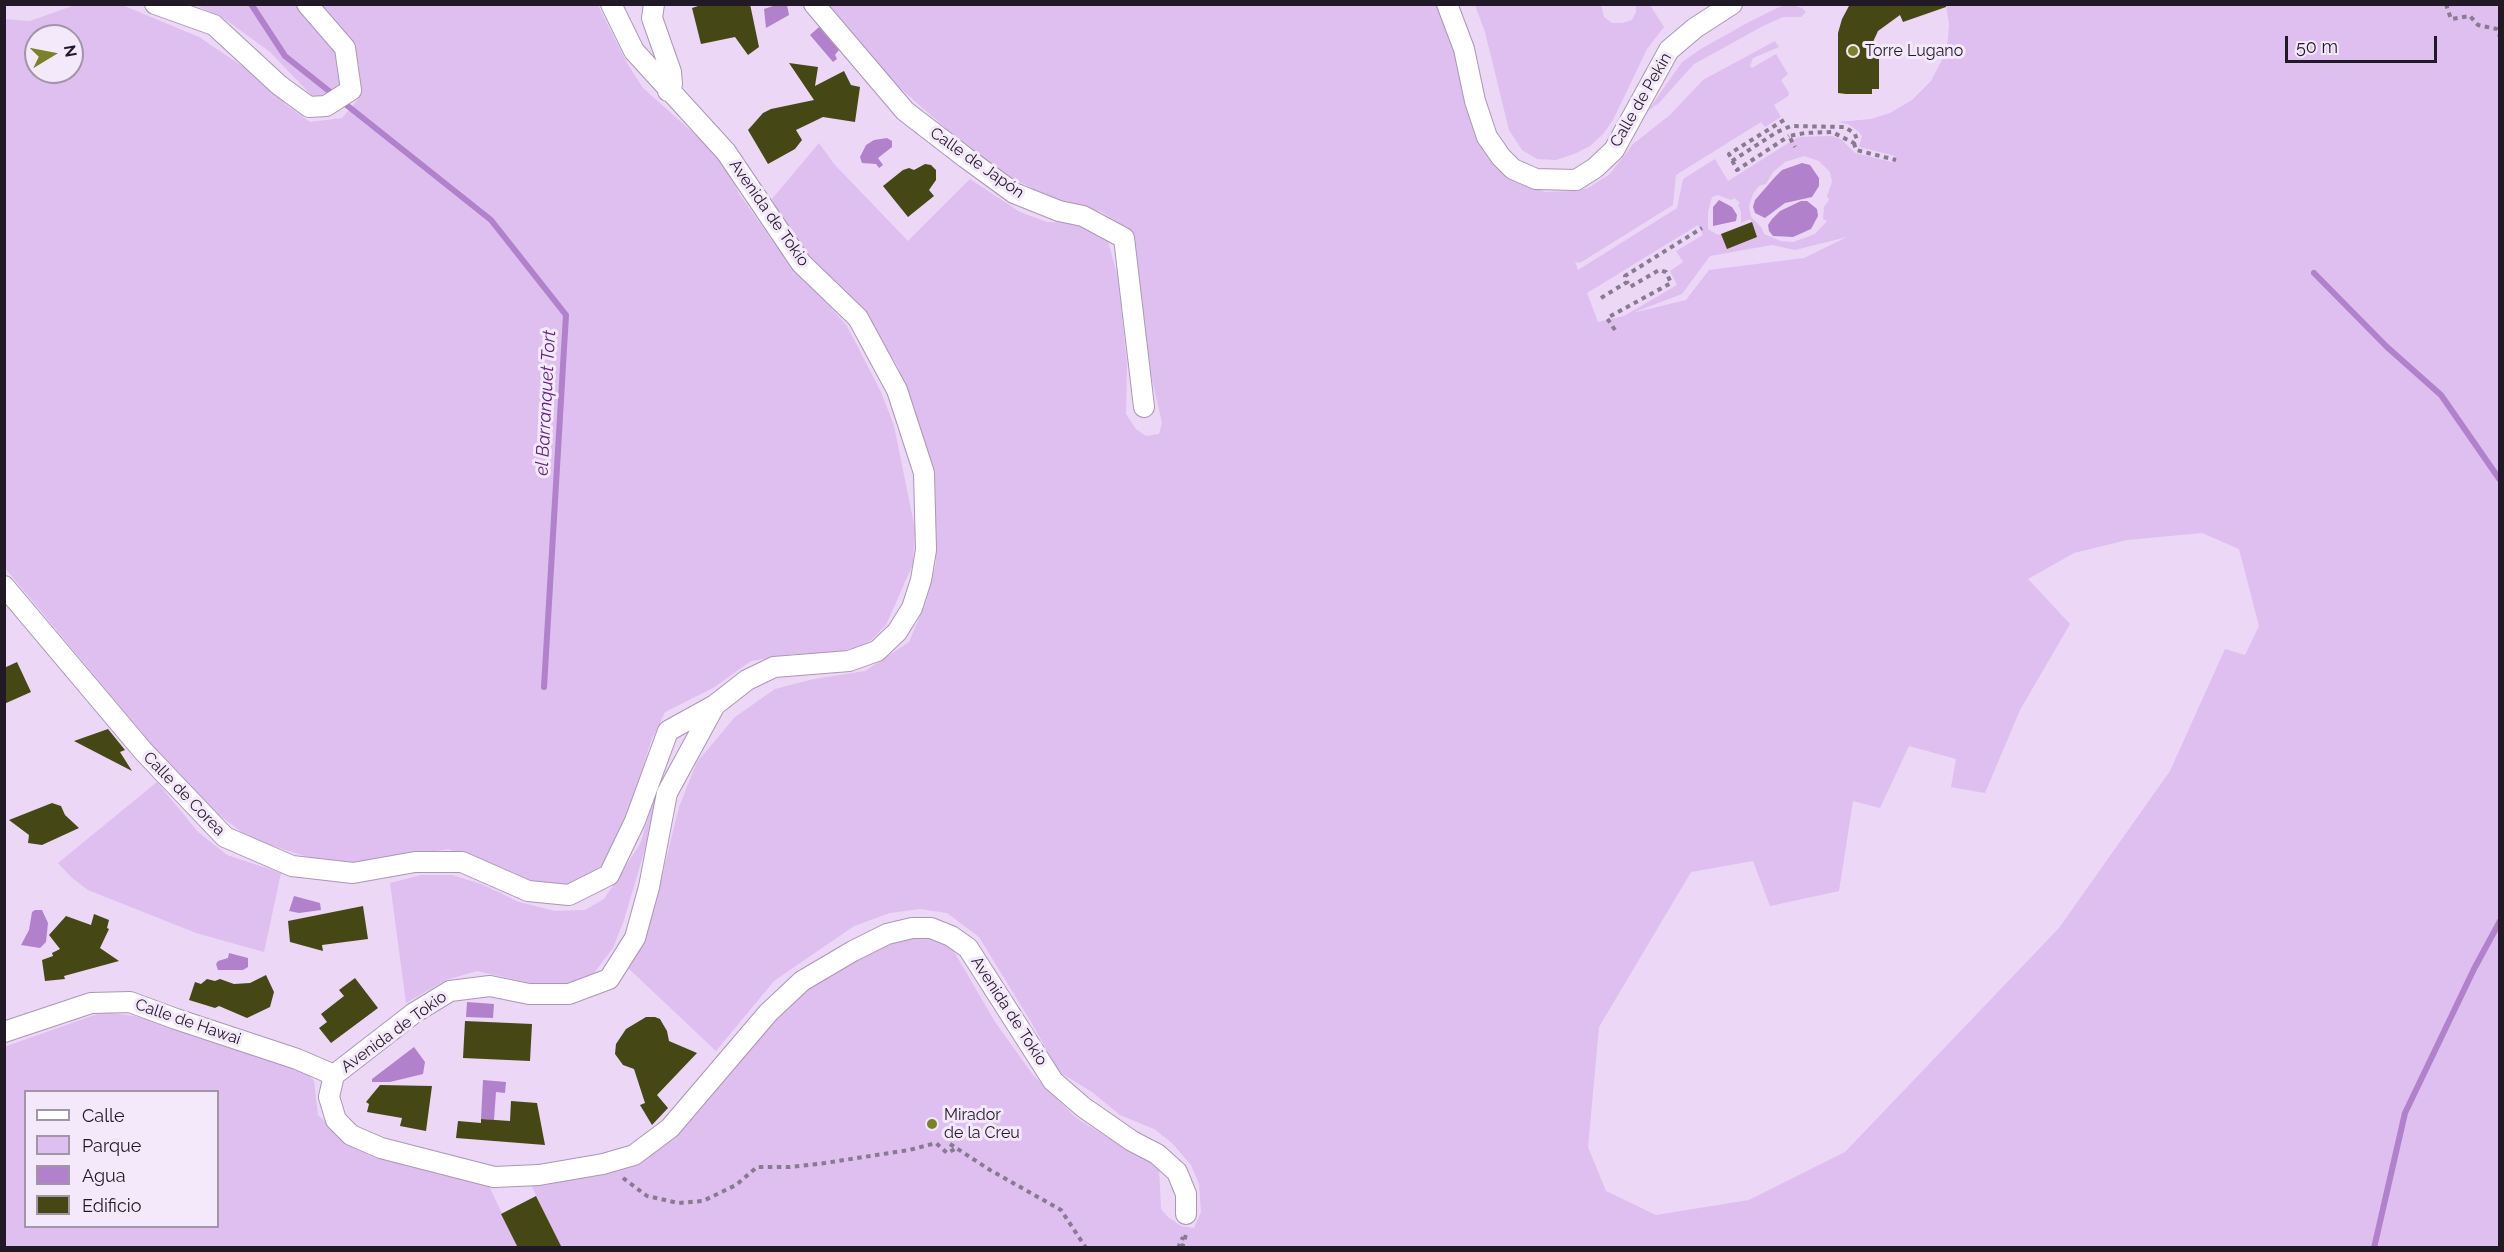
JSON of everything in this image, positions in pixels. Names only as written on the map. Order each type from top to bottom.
[{"type":"street","points":[[155,4],[214,25],[279,85],[309,107],[326,106],[351,90],[345,48],[307,4]]},
{"type":"street","name":"Avenida de Tokio","points":[[611,4],[634,51],[668,91],[726,152],[801,262],[858,318],[897,390],[924,473],[926,549],[921,580],[912,608],[897,632],[877,651],[849,661],[774,667],[747,680],[715,705],[667,793],[649,887],[635,938],[609,979],[569,994],[529,994],[490,986],[450,991],[414,1013],[334,1075],[329,1097],[336,1120],[351,1135],[381,1148],[494,1177],[539,1175],[603,1164],[634,1155],[670,1128],[768,1013],[802,981],[887,934],[912,928],[931,928],[951,936],[968,948],[1053,1081],[1083,1107],[1132,1141],[1157,1154],[1177,1172],[1186,1194],[1186,1214]]},
{"type":"street","points":[[654,4],[652,18],[671,72],[672,84],[668,91]]},
{"type":"street","name":"Calle de Japón","points":[[814,4],[905,111],[966,159],[1014,193],[1059,211],[1083,216],[1124,238],[1144,407]]},
{"type":"street","name":"Calle de Pekin","points":[[1447,4],[1464,49],[1487,137],[1513,169],[1536,180],[1576,180],[1595,168],[1614,150],[1670,50],[1695,28],[1732,4]]},
{"type":"street","name":"Calle de Corea","points":[[4,586],[144,752],[225,837],[292,866],[353,873],[415,862],[462,862],[528,891],[569,895],[609,875],[635,821],[668,731],[715,705]]},
{"type":"street","name":"Calle de Hawai","points":[[4,1032],[91,1003],[130,1002],[297,1059],[334,1075]]},
{"type":"path","points":[[2446,4],[2451,19],[2470,16],[2478,25],[2497,29],[2499,37]]},
{"type":"path","points":[[1784,120],[1729,154],[1737,170],[1789,136],[1805,133],[1832,132],[1854,144],[1856,150],[1896,160]]},
{"type":"path","points":[[1732,161],[1777,132],[1791,126],[1845,127],[1855,134],[1857,140],[1854,144]]},
{"type":"path","points":[[1789,136],[1795,147]]},
{"type":"path","points":[[1615,330],[1608,318],[1671,283],[1666,272],[1659,270],[1630,287],[1625,276],[1702,228]]},
{"type":"path","points":[[1601,298],[1627,282]]},
{"type":"path","points":[[603,1164],[647,1196],[678,1203],[703,1201],[736,1185],[757,1167],[790,1167],[837,1161],[936,1143],[947,1153],[957,1148]]},
{"type":"path","points":[[950,1144],[990,1170],[1061,1210],[1086,1248]]},
{"type":"path","points":[[1180,1248],[1189,1224],[1180,1248]]},
{"type":"green space","points":[[1789,4],[1802,8],[1806,12],[1801,17],[1783,17],[1763,26],[1694,64],[1659,103],[1647,112],[1682,62],[1747,23]]},
{"type":"green space","points":[[75,5],[122,5],[199,37],[264,81],[285,104],[310,122],[342,118],[359,98],[359,65],[340,30],[315,5],[598,5],[627,63],[643,88],[708,146],[723,163],[740,195],[774,243],[847,326],[881,392],[894,426],[915,529],[913,564],[886,625],[866,645],[829,654],[793,654],[751,661],[713,688],[665,712],[651,741],[623,832],[604,864],[576,886],[544,885],[501,871],[448,849],[368,862],[320,861],[251,839],[195,797],[5,568],[4,19],[30,21]]},
{"type":"green space","points":[[195,5],[296,5],[335,48],[340,66],[340,87],[328,97],[315,99],[270,52],[222,17]]},
{"type":"green space","points":[[826,5],[1436,5],[1442,13],[1509,176],[1545,192],[1574,191],[1588,188],[1610,174],[1633,144],[1670,115],[1703,80],[1775,41],[1779,47],[1753,58],[1750,66],[1752,68],[1776,54],[1788,74],[1781,80],[1789,93],[1788,96],[1774,105],[1781,117],[1765,127],[1761,122],[1676,175],[1673,205],[1583,261],[1578,263],[1575,261],[1578,270],[1677,208],[1683,179],[1715,159],[1728,181],[1798,137],[1832,136],[1842,140],[1855,153],[1892,162],[1895,156],[1859,147],[1862,136],[1859,132],[1848,124],[1838,122],[1871,119],[1890,113],[1912,100],[1931,81],[1943,58],[1948,40],[1949,24],[1946,5],[2499,5],[2499,1247],[562,1248],[530,1183],[603,1175],[634,1165],[683,1126],[795,997],[829,974],[886,942],[929,934],[948,941],[995,1022],[1033,1075],[1075,1117],[1133,1153],[1159,1166],[1161,1209],[1168,1217],[1181,1226],[1194,1228],[1201,1212],[1199,1184],[1191,1165],[1172,1143],[1154,1129],[1120,1115],[1092,1092],[1059,1072],[979,937],[947,913],[920,909],[890,913],[854,926],[774,981],[716,1051],[627,967],[653,912],[679,807],[697,762],[735,717],[775,689],[814,679],[865,671],[909,642],[926,602],[936,562],[933,478],[898,367],[870,322],[809,256],[781,217],[772,199],[819,143],[834,164],[908,241],[970,179],[1020,212],[1047,222],[1080,223],[1108,241],[1118,278],[1127,364],[1126,414],[1136,429],[1146,436],[1159,434],[1162,423],[1151,375],[1133,236],[1119,223],[1100,211],[1057,204],[1028,186],[991,168],[893,82]],"holes":[[[1804,156],[1819,161],[1830,172],[1832,182],[1827,196],[1829,200],[1824,207],[1823,219],[1827,221],[1815,234],[1793,242],[1781,241],[1764,234],[1762,228],[1751,217],[1749,206],[1759,186],[1766,184],[1773,172],[1785,162]],[[1718,195],[1731,200],[1735,198],[1740,203],[1738,205],[1741,212],[1741,223],[1750,219],[1752,222],[1718,235],[1711,231],[1708,229],[1708,212],[1712,197]],[[1698,225],[1703,235],[1676,251],[1683,262],[1670,271],[1677,285],[1624,316],[1598,322],[1587,293]],[[1847,237],[1804,258],[1709,270],[1686,300],[1632,313],[1682,294],[1710,256],[1772,245],[1795,250]],[[2202,533],[2239,549],[2259,626],[2245,655],[2225,649],[2170,771],[2059,928],[1845,1152],[1749,1200],[1656,1215],[1606,1191],[1588,1147],[1599,1027],[1691,872],[1753,861],[1770,906],[1839,891],[1853,801],[1880,808],[1909,746],[1956,759],[1951,787],[1985,793],[2020,710],[2070,624],[2028,579],[2074,553],[2127,540]]]},
{"type":"green space","points":[[1475,5],[1601,5],[1604,17],[1612,23],[1622,23],[1632,20],[1636,12],[1636,5],[1650,5],[1664,27],[1647,49],[1613,120],[1603,134],[1590,146],[1574,154],[1556,160],[1537,159],[1522,150],[1509,130],[1485,32]]},
{"type":"green space","points":[[663,770],[650,832],[624,920],[613,948],[591,977],[577,984],[534,984],[477,971],[446,980],[406,1003],[390,883],[421,875],[452,875],[481,884],[519,902],[555,911],[585,910],[604,899],[640,844]]},
{"type":"green space","points":[[157,782],[198,832],[227,855],[281,873],[264,952],[196,933],[88,890],[58,863]]},
{"type":"green space","points":[[103,1012],[135,1016],[307,1073],[314,1081],[318,1115],[348,1143],[370,1156],[488,1184],[518,1247],[5,1247],[4,1047]]},
{"type":"water","points":[[779,4],[787,5],[789,15],[766,28],[764,9]]},
{"type":"water","points":[[819,27],[839,50],[835,55],[837,59],[833,62],[810,35]]},
{"type":"water","points":[[887,138],[892,141],[892,147],[878,158],[883,165],[879,168],[876,164],[862,163],[860,157],[866,145],[874,140]]},
{"type":"water","points":[[1802,163],[1810,165],[1819,178],[1819,186],[1812,197],[1785,203],[1765,218],[1755,213],[1753,207],[1755,200],[1775,177],[1782,170]]},
{"type":"water","points":[[1719,200],[1732,207],[1737,215],[1736,221],[1713,226],[1713,207]]},
{"type":"water","points":[[1801,201],[1807,201],[1817,209],[1818,216],[1811,229],[1793,237],[1773,236],[1768,225],[1772,219],[1780,211]]},
{"type":"water","points":[[294,896],[320,903],[321,910],[299,913],[289,911]]},
{"type":"water","points":[[42,910],[48,923],[46,942],[40,948],[21,945],[29,930],[32,912]]},
{"type":"water","points":[[229,953],[248,958],[248,967],[243,970],[218,970],[216,964],[228,958]]},
{"type":"water","points":[[467,1002],[494,1004],[493,1018],[466,1017]]},
{"type":"water","points":[[414,1047],[425,1062],[423,1074],[390,1082],[372,1082],[372,1079]]},
{"type":"water","points":[[483,1080],[506,1082],[505,1093],[496,1092],[494,1120],[481,1119]]},
{"type":"building","points":[[704,4],[750,4],[759,47],[748,55],[735,37],[701,44],[692,8]]},
{"type":"building","name":"Torre Lugano","points":[[1850,4],[1946,4],[1946,7],[1903,22],[1900,15],[1878,31],[1867,55],[1879,55],[1879,89],[1872,89],[1872,94],[1846,94],[1838,93],[1838,33]]},
{"type":"building","points":[[789,63],[818,67],[815,86],[844,71],[851,85],[860,87],[855,122],[823,117],[796,130],[802,140],[795,149],[768,164],[748,130],[763,113],[771,109],[814,100]]},
{"type":"building","points":[[925,164],[931,165],[936,170],[936,180],[929,190],[934,196],[908,217],[883,186],[903,170],[909,168],[914,170]]},
{"type":"building","points":[[1752,222],[1757,237],[1727,249],[1721,234]]},
{"type":"building","points":[[17,662],[31,692],[4,704],[4,668]]},
{"type":"building","points":[[108,729],[125,750],[120,752],[132,771],[74,741]]},
{"type":"building","points":[[52,803],[61,806],[65,815],[79,828],[42,845],[28,843],[29,835],[9,820]]},
{"type":"building","points":[[363,906],[368,939],[322,945],[323,951],[290,942],[288,921]]},
{"type":"building","points":[[94,914],[109,920],[107,928],[109,929],[100,948],[119,961],[64,976],[65,979],[45,981],[42,960],[53,956],[52,953],[60,949],[49,935],[66,916],[91,925]]},
{"type":"building","points":[[266,975],[274,992],[270,1007],[247,1018],[219,1006],[215,1008],[189,1000],[195,982],[201,984],[207,979],[215,981],[220,979],[234,984],[250,983]]},
{"type":"building","points":[[355,978],[378,1008],[331,1043],[319,1028],[327,1022],[321,1014],[344,996],[339,990]]},
{"type":"building","points":[[646,1017],[660,1019],[667,1031],[669,1041],[697,1053],[657,1095],[668,1108],[652,1125],[640,1105],[645,1103],[634,1069],[623,1065],[615,1054],[616,1044],[626,1029]]},
{"type":"building","points":[[465,1021],[532,1024],[530,1061],[463,1058]]},
{"type":"building","points":[[380,1085],[432,1086],[426,1131],[400,1126],[402,1118],[367,1112],[369,1104],[366,1102]]},
{"type":"building","points":[[511,1101],[537,1103],[545,1145],[456,1138],[458,1121],[481,1123],[481,1119],[510,1121]]},
{"type":"building","points":[[536,1196],[562,1248],[518,1248],[501,1214]]},
{"type":"waterway","name":"el Barranquet Tort","points":[[251,4],[285,56],[491,220],[566,315],[544,687]]},
{"type":"waterway","points":[[2314,273],[2387,347],[2441,395],[2500,480]]},
{"type":"waterway","points":[[2374,1248],[2405,1113],[2474,969],[2500,921]]},
{"type":"place","name":"Torre Lugano","points":[[1853,51]]},
{"type":"place","name":"Mirador de la Creu","points":[[932,1124]]}]
